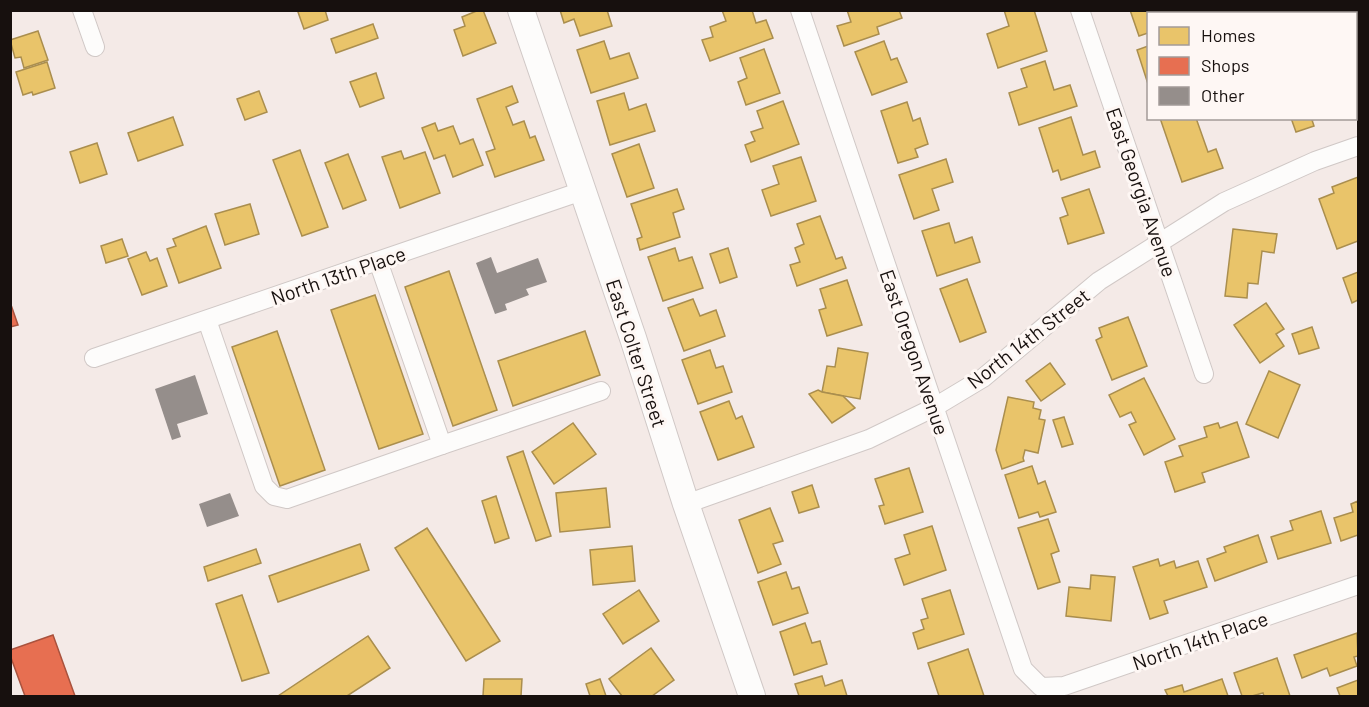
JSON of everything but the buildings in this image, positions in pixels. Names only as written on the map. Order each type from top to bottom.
[{"type":"street","points":[[82,10],[95,47]]},
{"type":"street","name":"East Colter Street","points":[[521,10],[752,696]]},
{"type":"street","name":"East Oregon Avenue","points":[[800,10],[1023,669],[1041,687]]},
{"type":"street","name":"East Georgia Avenue","points":[[1080,10],[1204,374]]},
{"type":"street","name":"North 14th Street","points":[[686,504],[869,439],[933,408],[983,378],[1099,281],[1224,202],[1315,161],[1359,146]]},
{"type":"street","name":"North 13th Place","points":[[94,358],[582,191]]},
{"type":"street","points":[[378,261],[442,445]]},
{"type":"street","points":[[207,320],[264,486],[273,496],[287,499],[601,391]]},
{"type":"street","name":"North 14th Place","points":[[1041,687],[1064,687],[1359,585]]}]
